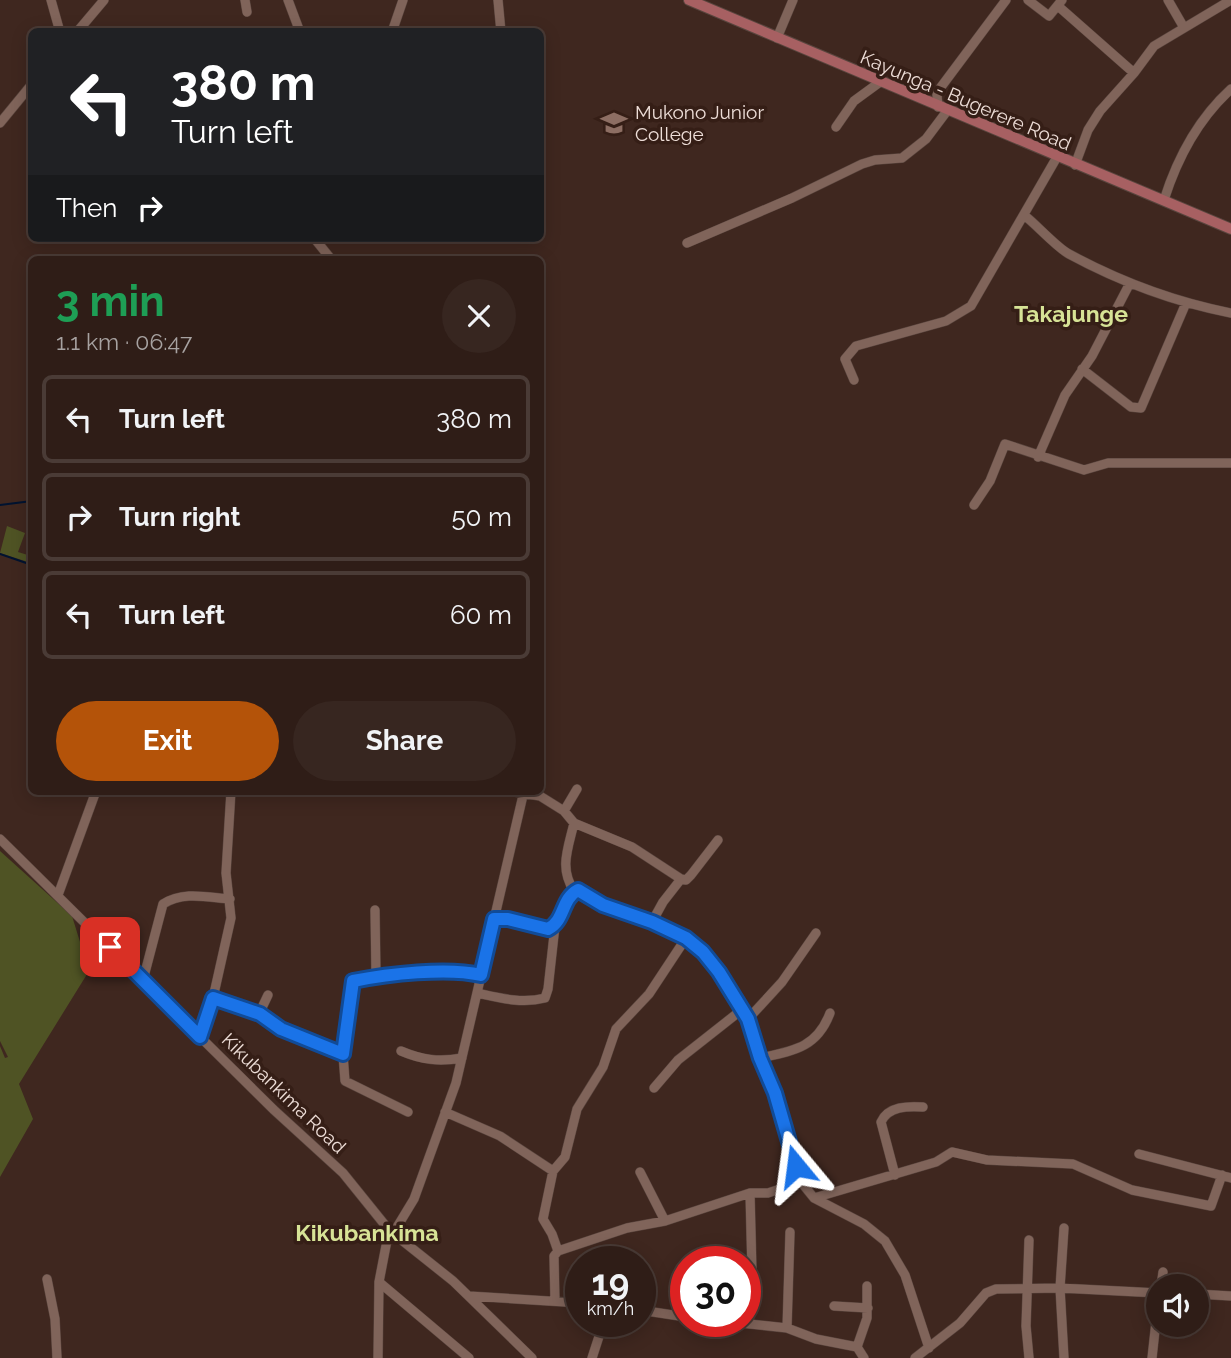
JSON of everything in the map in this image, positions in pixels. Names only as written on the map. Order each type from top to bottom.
[{"type":"main road","name":"Kayunga - Bugerere Road","points":[[689,0],[1231,229]]},
{"type":"street","points":[[51,0],[59,28]]},
{"type":"street","points":[[81,28],[104,0]]},
{"type":"street","points":[[246,0],[247,12]]},
{"type":"street","points":[[288,0],[298,28]]},
{"type":"street","points":[[393,28],[403,0]]},
{"type":"street","points":[[498,0],[502,28]]},
{"type":"street","points":[[777,38],[793,0]]},
{"type":"street","points":[[687,243],[792,198],[862,164],[902,158],[926,139],[943,109],[937,94],[1006,0]]},
{"type":"street","points":[[1028,0],[1049,16],[1060,3],[1134,73]]},
{"type":"street","points":[[1168,0],[1183,26]]},
{"type":"street","points":[[1075,165],[1093,122],[1154,46],[1183,26],[1231,0]]},
{"type":"street","points":[[836,127],[854,101],[880,82]]},
{"type":"street","points":[[0,123],[28,89]]},
{"type":"street","points":[[1164,200],[1173,172],[1195,132],[1213,107],[1231,89]]},
{"type":"street","points":[[854,380],[845,359],[856,346],[946,321],[971,306],[1057,157]]},
{"type":"street","points":[[1024,215],[1069,254],[1130,283],[1186,303],[1231,313]]},
{"type":"street","points":[[317,242],[329,256]]},
{"type":"street","points":[[1038,457],[1065,395],[1097,348],[1130,283]]},
{"type":"street","points":[[1082,369],[1130,407],[1141,408],[1186,303]]},
{"type":"street","points":[[974,505],[990,481],[1005,444],[1084,470],[1108,463],[1231,463]]},
{"type":"street","points":[[565,811],[577,789]]},
{"type":"street","points":[[58,895],[95,795]]},
{"type":"street","points":[[200,1037],[213,998],[231,918],[226,873],[231,795]]},
{"type":"street","points":[[378,1358],[379,1282],[392,1231],[415,1199],[462,1058],[523,795]]},
{"type":"street","points":[[536,795],[565,811],[574,823],[632,847],[681,879],[686,880],[691,875],[718,840]]},
{"type":"street","points":[[574,823],[565,867],[565,878],[574,891]]},
{"type":"street","name":"Kikubankima Road","points":[[0,839],[200,1037],[343,1173],[392,1231],[469,1296],[532,1358]]},
{"type":"street","points":[[652,922],[681,879]]},
{"type":"street","points":[[574,891],[578,890],[603,905],[652,922],[686,938],[703,952],[744,1008],[775,1093],[801,1182],[814,1198],[864,1224],[885,1241],[905,1275],[929,1348]]},
{"type":"street","points":[[477,993],[513,1000],[532,1001],[545,998],[555,926],[565,902],[574,891]]},
{"type":"street","points":[[143,980],[163,904],[174,898],[188,896],[230,899]]},
{"type":"street","points":[[375,910],[376,976]]},
{"type":"street","points":[[494,919],[508,919],[542,929],[555,926]]},
{"type":"street","points":[[748,1019],[782,982],[816,933]]},
{"type":"street","points":[[558,1251],[543,1219],[553,1171],[565,1157],[577,1109],[603,1068],[616,1030],[649,994],[686,938]]},
{"type":"street","points":[[408,1112],[345,1081],[343,1054],[353,981],[376,976],[460,970],[481,975]]},
{"type":"street","points":[[259,1014],[268,995]]},
{"type":"street","points":[[213,998],[259,1014],[281,1029],[343,1054]]},
{"type":"street","points":[[654,1088],[678,1059],[744,1008]]},
{"type":"street","points":[[760,1058],[796,1050],[823,1032],[830,1013]]},
{"type":"street","points":[[401,1051],[419,1059],[440,1061],[462,1058]]},
{"type":"street","points":[[895,1175],[881,1122],[883,1116],[895,1109],[923,1107]]},
{"type":"street","points":[[445,1112],[500,1136],[553,1171]]},
{"type":"street","points":[[814,1198],[936,1162],[952,1152],[987,1160],[1073,1164],[1132,1190],[1211,1206],[1226,1177],[1139,1154]]},
{"type":"street","points":[[640,1172],[665,1221]]},
{"type":"street","points":[[555,1301],[554,1255],[558,1251],[627,1228],[665,1221],[750,1194],[768,1193],[801,1182]]},
{"type":"street","points":[[750,1194],[751,1246]]},
{"type":"street","points":[[1064,1228],[1060,1288],[1064,1358]]},
{"type":"street","points":[[787,1328],[790,1232]]},
{"type":"street","points":[[1029,1240],[1026,1326],[1029,1358]]},
{"type":"street","points":[[47,1279],[55,1319],[57,1358]]},
{"type":"street","points":[[379,1282],[469,1358]]},
{"type":"street","points":[[857,1347],[864,1331],[868,1308],[867,1286]]},
{"type":"street","points":[[915,1358],[960,1323],[986,1293],[996,1289],[1060,1288],[1146,1292]]},
{"type":"street","points":[[1209,1295],[1231,1296]]},
{"type":"street","points":[[469,1296],[565,1302]]},
{"type":"street","points":[[834,1306],[868,1308]]},
{"type":"street","points":[[761,1325],[787,1328],[816,1339],[857,1347],[864,1358]]},
{"type":"street","points":[[592,1358],[599,1337]]},
{"type":"street","points":[[1152,1358],[1154,1337]]},
{"type":"green space","points":[[7,526],[25,533],[18,552],[28,555],[28,562],[0,553]]},
{"type":"green space","points":[[0,851],[72,916],[89,971],[19,1084],[33,1119],[0,1177],[0,1046],[5,1058],[8,1057],[0,1041]]},
{"type":"waterway","points":[[0,505],[28,502]]},
{"type":"waterway","points":[[0,554],[28,564]]},
{"type":"place","name":"Mukono Junior College","points":[[614,123]]},
{"type":"district","name":"Takajunge","points":[[1071,313]]},
{"type":"district","name":"Kikubankima","points":[[367,1232]]},
{"type":"route","points":[[110,947],[200,1037],[213,998],[260,1014],[281,1029],[343,1054],[353,981],[376,976],[460,970],[481,975],[494,919],[508,919],[548,929],[555,926],[561,918],[565,902],[578,890],[603,905],[652,922],[686,938],[703,952],[719,972],[744,1008],[775,1093],[796,1166]]}]
